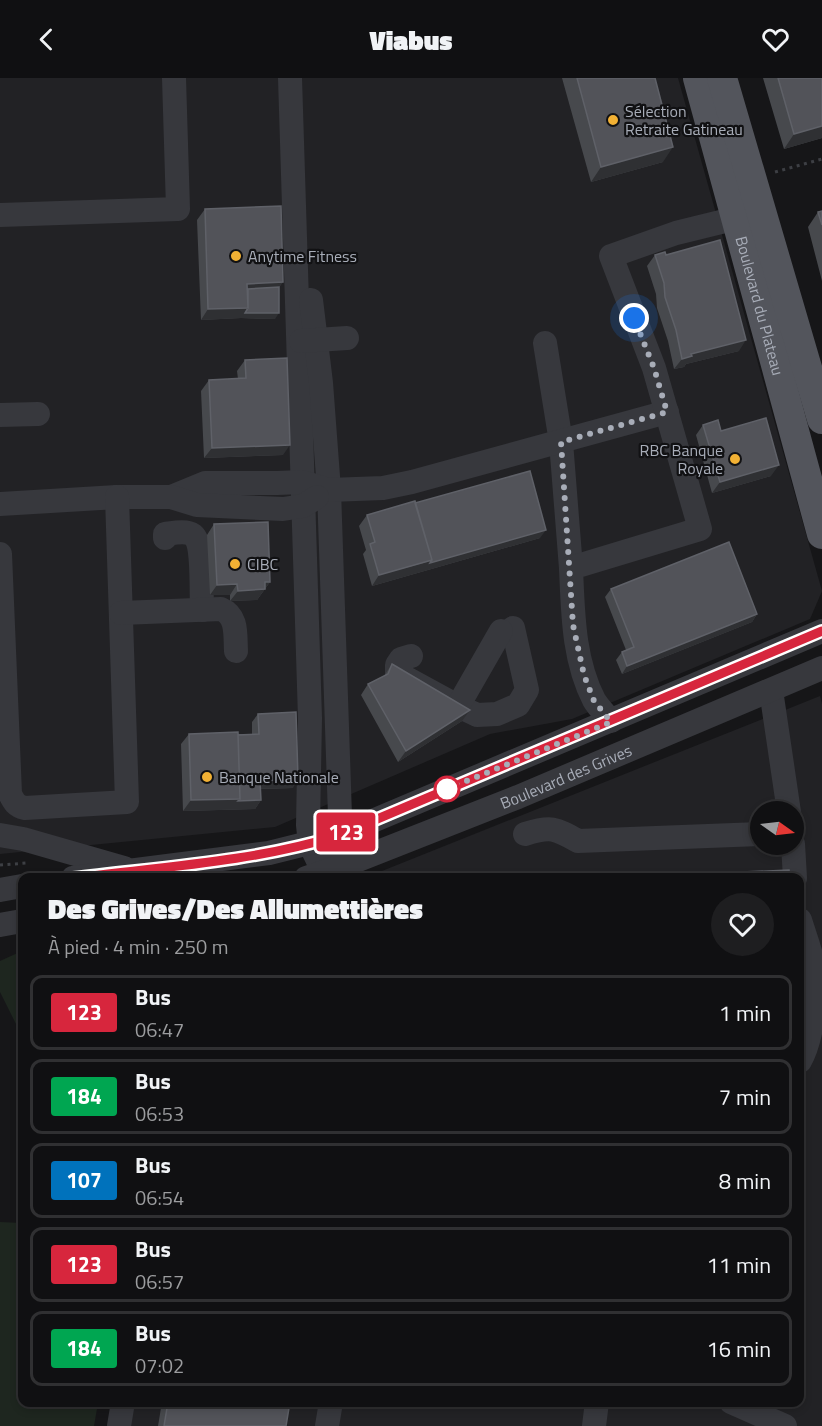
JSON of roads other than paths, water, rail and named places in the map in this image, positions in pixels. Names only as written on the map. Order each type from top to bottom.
[{"type":"main road","name":"Boulevard du Plateau","points":[[698,78],[822,534]]},
{"type":"main road","name":"Boulevard du Plateau","points":[[722,78],[822,419]]},
{"type":"street","points":[[0,215],[178,209],[174,78]]},
{"type":"street","points":[[290,78],[294,205],[307,260],[307,341],[302,482],[310,718],[309,844],[315,873]]},
{"type":"street","points":[[571,568],[700,529],[654,368],[610,256],[676,233],[737,218]]},
{"type":"street","points":[[307,341],[347,338]]},
{"type":"street","points":[[307,341],[321,383],[329,490],[340,816],[337,836],[316,873]]},
{"type":"street","points":[[545,342],[561,442],[573,625],[577,649],[594,701],[611,722]]},
{"type":"street","points":[[171,497],[205,483],[302,482],[329,490],[383,488],[667,412]]},
{"type":"street","points":[[0,415],[38,414]]},
{"type":"street","points":[[0,504],[117,497],[171,497],[197,505],[283,509],[303,506],[329,490]]},
{"type":"street","points":[[0,554],[10,794],[14,802],[19,807],[128,802],[117,497]]},
{"type":"street","points":[[165,538],[165,534],[185,533],[195,538],[200,556],[202,610]]},
{"type":"street","points":[[121,614],[221,609],[232,616],[236,651]]},
{"type":"street","points":[[411,656],[402,659],[397,665],[397,673],[468,711],[497,714],[518,705],[527,690],[523,668],[507,630],[468,711]]},
{"type":"street","name":"Boulevard des Grives","points":[[110,873],[234,859],[337,836],[822,631]]},
{"type":"street","name":"Boulevard des Grives","points":[[320,873],[518,797],[822,668]]},
{"type":"street","points":[[771,690],[787,801]]},
{"type":"street","points":[[525,834],[555,829],[578,841],[750,834]]},
{"type":"street","points":[[0,836],[23,839],[132,870]]},
{"type":"street","points":[[794,855],[795,873]]},
{"type":"street","points":[[0,890],[18,887]]},
{"type":"street","points":[[0,926],[18,922]]},
{"type":"street","points":[[804,935],[815,975],[813,1021],[804,1054]]},
{"type":"street","points":[[119,1426],[122,1407]]},
{"type":"street","points":[[327,1426],[330,1407]]},
{"type":"street","points":[[594,1426],[596,1407]]},
{"type":"street","points":[[747,1407],[777,1416]]},
{"type":"place","name":"Sélection Retraite Gatineau","points":[[613,120]]},
{"type":"place","name":"Anytime Fitness","points":[[236,256]]},
{"type":"place","name":"RBC Banque Royale","points":[[735,459]]},
{"type":"place","name":"CIBC","points":[[235,564]]},
{"type":"place","name":"Banque Nationale","points":[[207,777]]}]
